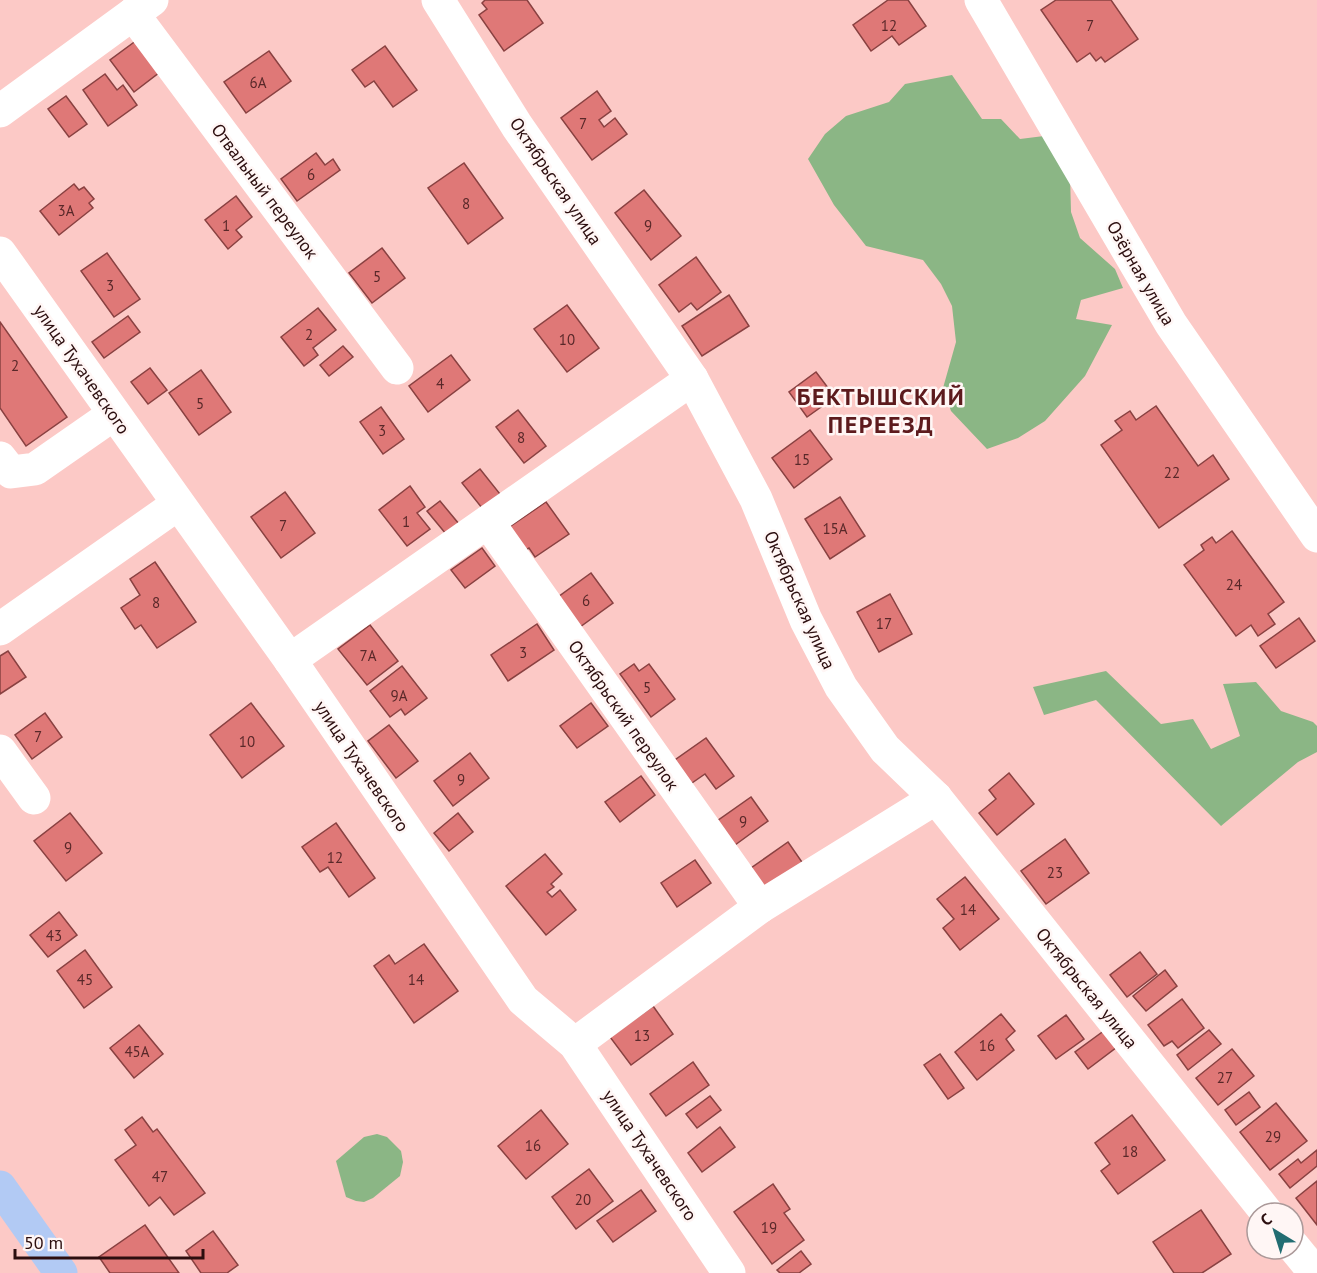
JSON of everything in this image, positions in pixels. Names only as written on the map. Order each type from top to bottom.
[{"type":"main road","points":[[4,1203],[61,1273]]},
{"type":"street","name":"Октябрьская улица","points":[[438,0],[517,126],[692,379],[756,499],[806,620],[841,687],[885,749],[936,798],[1257,1201]]},
{"type":"street","name":"Озёрная улица","points":[[981,0],[1171,324],[1317,536]]},
{"type":"street","points":[[0,111],[142,7]]},
{"type":"street","name":"Отвальный переулок","points":[[142,7],[397,368]]},
{"type":"street","name":"улица Тухачевского","points":[[0,253],[290,660],[523,1000],[575,1044],[729,1273]]},
{"type":"street","points":[[290,660],[692,379]]},
{"type":"street","points":[[0,458],[11,472],[35,470],[114,414]]},
{"type":"street","points":[[0,629],[178,504]]},
{"type":"street","name":"Октябрьский переулок","points":[[488,522],[760,907]]},
{"type":"street","points":[[0,751],[34,798]]},
{"type":"street","points":[[575,1044],[760,907],[936,798]]},
{"type":"street","points":[[1305,1261],[1315,1273]]},
{"type":"green space","points":[[952,75],[982,119],[1001,119],[1020,139],[1044,136],[1070,174],[1071,212],[1080,238],[1115,269],[1123,288],[1081,300],[1076,319],[1112,325],[1085,376],[1045,421],[1018,438],[987,449],[951,411],[943,388],[956,342],[952,306],[941,284],[923,260],[866,246],[834,205],[808,159],[825,134],[846,116],[889,102],[905,84]]},
{"type":"green space","points":[[1106,671],[1161,724],[1193,719],[1211,749],[1240,736],[1223,684],[1256,682],[1281,711],[1313,722],[1317,726],[1317,752],[1298,762],[1221,826],[1096,700],[1044,715],[1033,687]]},
{"type":"green space","points":[[377,1134],[387,1137],[401,1151],[403,1162],[400,1176],[373,1198],[364,1202],[346,1197],[336,1161],[364,1137]]},
{"type":"building","points":[[485,0],[527,0],[543,23],[504,51],[479,15],[487,9],[482,3]]},
{"type":"building","points":[[888,0],[908,0],[926,26],[899,45],[892,36],[871,51],[853,25]]},
{"type":"building","points":[[1056,0],[1111,0],[1138,39],[1105,62],[1101,57],[1096,61],[1090,53],[1077,62],[1041,10]]},
{"type":"building","points":[[137,40],[160,72],[134,92],[110,60]]},
{"type":"building","points":[[385,46],[417,90],[393,107],[374,81],[365,87],[352,70]]},
{"type":"building","points":[[269,51],[291,81],[246,113],[224,82]]},
{"type":"building","points":[[105,74],[117,90],[123,85],[137,105],[108,126],[83,90]]},
{"type":"building","points":[[597,91],[611,111],[599,120],[604,127],[615,118],[627,134],[592,160],[561,118]]},
{"type":"building","points":[[66,96],[87,124],[69,137],[48,109]]},
{"type":"building","points":[[316,153],[325,165],[333,159],[340,170],[297,201],[281,179]]},
{"type":"building","points":[[464,163],[503,218],[468,244],[428,188]]},
{"type":"building","points":[[74,184],[79,190],[84,187],[94,199],[89,203],[93,208],[59,235],[40,211]]},
{"type":"building","points":[[644,190],[681,236],[651,260],[615,213]]},
{"type":"building","points":[[236,196],[252,217],[236,230],[242,237],[228,249],[205,220]]},
{"type":"building","points":[[382,248],[405,278],[372,303],[349,273]]},
{"type":"building","points":[[107,253],[140,299],[114,317],[81,271]]},
{"type":"building","points":[[696,257],[721,292],[697,310],[691,303],[679,312],[659,285]]},
{"type":"building","points":[[729,295],[749,326],[702,356],[682,326]]},
{"type":"building","points":[[567,305],[599,348],[567,372],[534,329]]},
{"type":"building","points":[[318,308],[336,330],[313,348],[318,355],[304,366],[281,337]]},
{"type":"building","points":[[128,316],[140,332],[104,358],[92,342]]},
{"type":"building","points":[[0,322],[67,417],[26,446],[0,408]]},
{"type":"building","points":[[343,346],[353,357],[329,376],[320,365]]},
{"type":"building","points":[[451,355],[470,380],[428,412],[409,386]]},
{"type":"building","points":[[150,368],[167,390],[148,404],[131,382]]},
{"type":"building","points":[[201,370],[231,412],[199,435],[169,393]]},
{"type":"building","points":[[816,372],[835,397],[807,417],[789,392]]},
{"type":"building","points":[[1156,406],[1198,466],[1213,455],[1229,479],[1159,528],[1101,445],[1122,430],[1115,421],[1130,411],[1136,420]]},
{"type":"building","points":[[381,407],[404,439],[383,454],[360,422]]},
{"type":"building","points":[[518,410],[546,446],[524,463],[496,427]]},
{"type":"building","points":[[810,430],[832,459],[794,488],[772,458]]},
{"type":"building","points":[[480,469],[500,494],[482,508],[462,483]]},
{"type":"building","points":[[410,486],[425,507],[417,513],[430,529],[407,546],[379,510]]},
{"type":"building","points":[[285,492],[315,533],[281,558],[251,517]]},
{"type":"building","points":[[840,497],[865,536],[830,559],[805,519]]},
{"type":"building","points":[[440,501],[459,524],[446,534],[427,511]]},
{"type":"building","points":[[546,502],[569,534],[535,557],[529,548],[521,553],[505,530]]},
{"type":"building","points":[[1232,531],[1284,602],[1268,614],[1275,624],[1258,636],[1251,625],[1236,636],[1184,565],[1204,550],[1201,545],[1212,537],[1216,543]]},
{"type":"building","points":[[482,548],[495,566],[465,588],[451,570]]},
{"type":"building","points":[[155,562],[196,622],[157,648],[141,625],[135,629],[121,608],[140,595],[130,579]]},
{"type":"building","points":[[591,573],[613,603],[580,627],[558,597]]},
{"type":"building","points":[[890,594],[912,634],[879,652],[857,612]]},
{"type":"building","points":[[1299,618],[1315,641],[1276,668],[1260,646]]},
{"type":"building","points":[[537,624],[554,650],[508,681],[491,655]]},
{"type":"building","points":[[370,625],[398,661],[367,685],[338,649]]},
{"type":"building","points":[[8,651],[26,677],[0,694],[0,656]]},
{"type":"building","points":[[634,664],[639,671],[649,664],[675,699],[651,717],[620,674]]},
{"type":"building","points":[[402,666],[427,698],[405,715],[401,709],[390,717],[370,691]]},
{"type":"building","points":[[251,703],[284,746],[242,778],[210,735]]},
{"type":"building","points":[[591,703],[608,726],[577,748],[560,726]]},
{"type":"building","points":[[45,713],[62,737],[32,759],[15,735]]},
{"type":"building","points":[[389,725],[418,761],[396,778],[368,741]]},
{"type":"building","points":[[706,738],[734,776],[716,789],[705,774],[689,785],[672,762]]},
{"type":"building","points":[[470,753],[489,778],[453,806],[434,781]]},
{"type":"building","points":[[1009,773],[1034,804],[997,835],[979,813],[996,799],[989,790]]},
{"type":"building","points":[[641,776],[655,795],[620,822],[605,802]]},
{"type":"building","points":[[751,797],[768,821],[735,845],[717,821]]},
{"type":"building","points":[[70,813],[102,853],[66,881],[34,841]]},
{"type":"building","points":[[458,813],[473,832],[449,851],[434,833]]},
{"type":"building","points":[[336,823],[375,878],[349,897],[328,867],[320,872],[302,847]]},
{"type":"building","points":[[1065,839],[1089,873],[1046,904],[1021,871]]},
{"type":"building","points":[[788,842],[804,865],[767,891],[751,868]]},
{"type":"building","points":[[545,854],[562,874],[551,884],[554,887],[547,892],[552,897],[560,890],[576,910],[546,935],[506,886]]},
{"type":"building","points":[[695,860],[711,883],[677,907],[661,883]]},
{"type":"building","points":[[965,877],[999,919],[960,950],[943,928],[954,919],[937,899]]},
{"type":"building","points":[[59,912],[77,935],[48,957],[30,935]]},
{"type":"building","points":[[424,944],[458,991],[414,1023],[374,966],[389,955],[395,964]]},
{"type":"building","points":[[85,950],[112,987],[84,1008],[57,971]]},
{"type":"building","points":[[1140,952],[1157,974],[1127,997],[1110,975]]},
{"type":"building","points":[[1165,970],[1177,986],[1146,1011],[1133,996]]},
{"type":"building","points":[[1182,999],[1204,1028],[1178,1048],[1172,1041],[1164,1046],[1148,1025]]},
{"type":"building","points":[[653,1006],[673,1034],[631,1065],[610,1037]]},
{"type":"building","points":[[1001,1014],[1015,1031],[1006,1039],[1014,1050],[977,1080],[955,1052]]},
{"type":"building","points":[[1066,1015],[1084,1039],[1056,1059],[1038,1036]]},
{"type":"building","points":[[139,1025],[163,1054],[134,1078],[110,1048]]},
{"type":"building","points":[[1105,1030],[1117,1047],[1088,1069],[1075,1052]]},
{"type":"building","points":[[1209,1030],[1221,1044],[1188,1070],[1177,1055]]},
{"type":"building","points":[[1232,1049],[1254,1076],[1218,1105],[1196,1078]]},
{"type":"building","points":[[940,1054],[964,1088],[948,1099],[924,1065]]},
{"type":"building","points":[[693,1062],[709,1085],[666,1116],[650,1094]]},
{"type":"building","points":[[1249,1092],[1260,1107],[1236,1125],[1225,1110]]},
{"type":"building","points":[[710,1096],[721,1110],[697,1128],[686,1114]]},
{"type":"building","points":[[1276,1103],[1307,1141],[1270,1170],[1240,1132]]},
{"type":"building","points":[[541,1110],[568,1144],[526,1179],[498,1146]]},
{"type":"building","points":[[1132,1115],[1165,1160],[1118,1194],[1101,1171],[1110,1164],[1095,1143]]},
{"type":"building","points":[[142,1117],[153,1132],[157,1129],[205,1193],[174,1215],[160,1197],[149,1206],[115,1160],[136,1145],[125,1130]]},
{"type":"building","points":[[720,1127],[735,1147],[702,1172],[688,1153]]},
{"type":"building","points":[[1317,1150],[1317,1166],[1290,1188],[1279,1174],[1298,1159],[1301,1163]]},
{"type":"building","points":[[589,1169],[613,1201],[576,1229],[552,1197]]},
{"type":"building","points":[[1317,1181],[1317,1225],[1305,1210],[1305,1201],[1298,1201],[1296,1198]]},
{"type":"building","points":[[773,1184],[790,1209],[784,1213],[804,1240],[772,1264],[734,1212]]},
{"type":"building","points":[[641,1190],[656,1211],[613,1242],[597,1221]]},
{"type":"building","points":[[1201,1210],[1231,1254],[1202,1273],[1174,1273],[1153,1242]]},
{"type":"building","points":[[145,1225],[179,1273],[110,1273],[99,1257]]},
{"type":"building","points":[[213,1231],[238,1265],[227,1273],[201,1273],[186,1251]]},
{"type":"building","points":[[801,1251],[811,1264],[799,1273],[780,1273],[777,1270]]},
{"type":"district","name":"БЕКТЫШСКИЙ ПЕРЕЕЗД","points":[[881,410]]}]
